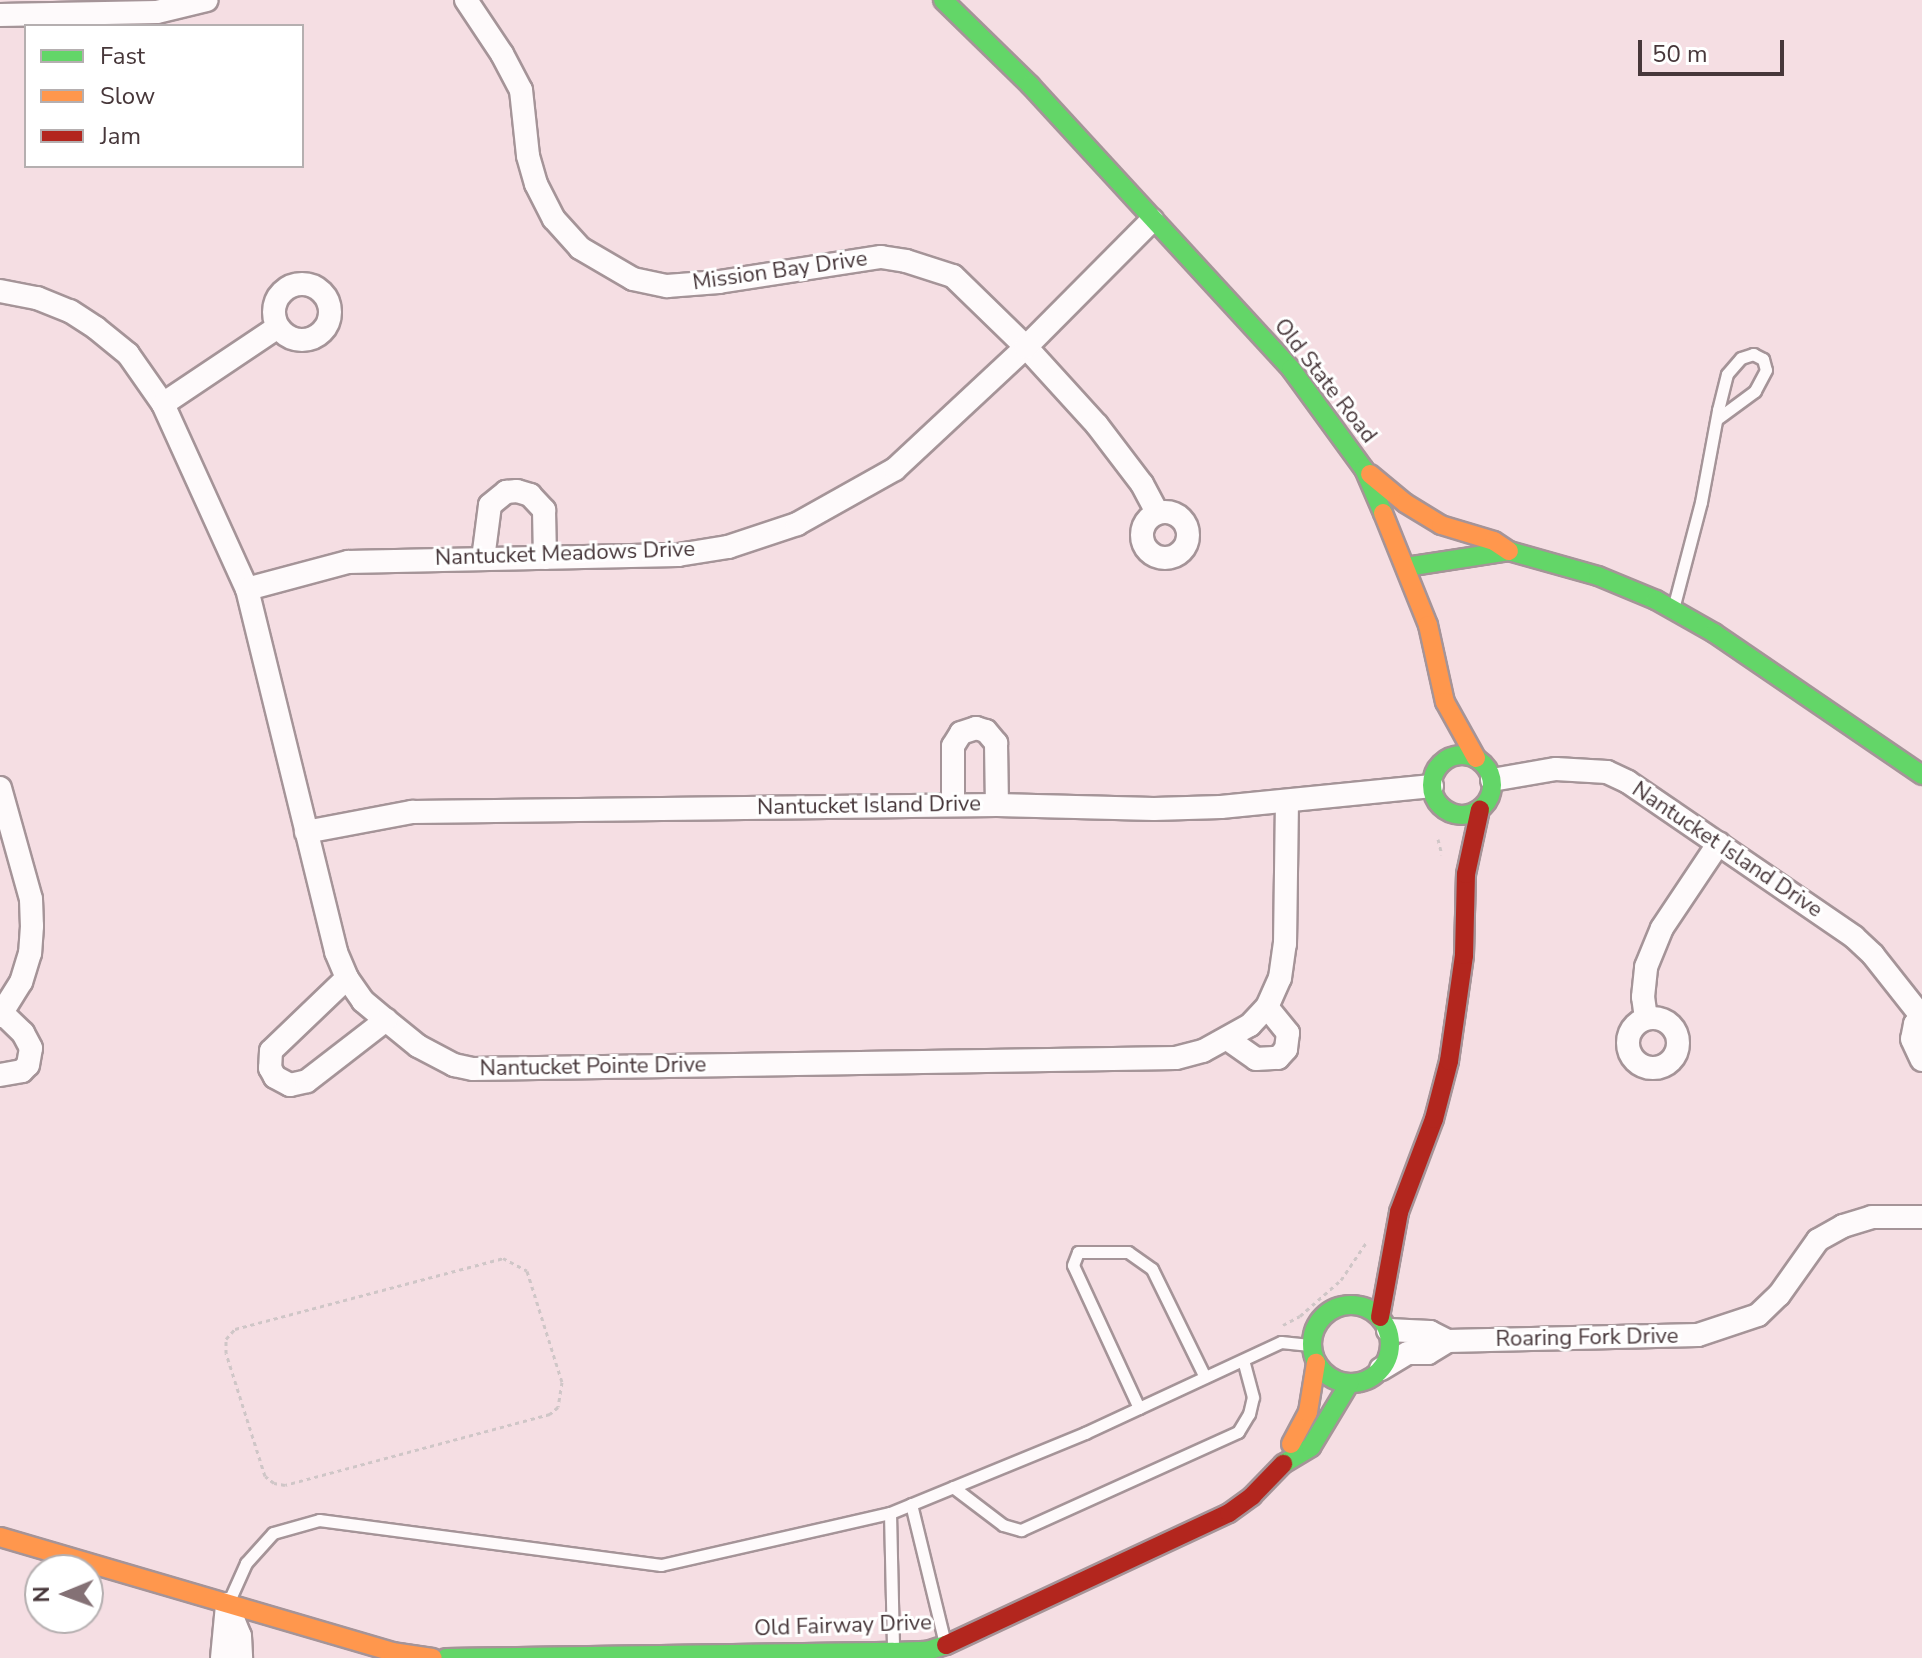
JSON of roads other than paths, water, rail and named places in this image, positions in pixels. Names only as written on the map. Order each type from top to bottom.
[{"type":"street","points":[[0,15],[157,12],[207,0]]},
{"type":"street","name":"Mission Bay Drive","points":[[466,0],[502,54],[521,90],[528,156],[536,184],[554,219],[580,248],[606,266],[633,279],[667,286],[719,282],[881,257],[906,261],[953,276],[1026,347],[1128,463],[1157,512]]},
{"type":"street","name":"Old State Road","points":[[943,0],[1030,85],[1291,369],[1364,469],[1406,567]]},
{"type":"street","name":"Nantucket Meadows Drive","points":[[247,589],[348,562],[678,555],[728,547],[797,524],[895,469],[1026,347],[1152,220]]},
{"type":"street","name":"Nantucket Pointe Drive","points":[[0,291],[37,298],[70,311],[96,328],[128,354],[163,404],[247,589],[336,952],[347,978],[363,1001],[436,1057],[473,1069],[1176,1058],[1229,1040],[1267,1007],[1280,978],[1285,944],[1287,801]]},
{"type":"street","points":[[163,404],[278,327]]},
{"type":"street","points":[[1364,469],[1405,503],[1441,525],[1494,541],[1509,551],[1598,576],[1714,633],[1922,775]]},
{"type":"street","points":[[483,559],[490,505],[506,492],[517,491],[530,495],[544,510],[545,558]]},
{"type":"street","points":[[1480,809],[1454,814],[1438,804],[1432,786],[1442,762],[1445,702],[1428,625],[1406,567],[1509,551]]},
{"type":"street","points":[[1384,1324],[1367,1307],[1353,1304],[1327,1312],[1317,1323],[1314,1354],[1325,1374],[1349,1384],[1373,1377],[1381,1369],[1390,1347],[1384,1324],[1399,1212],[1434,1119],[1449,1061],[1464,955],[1466,874],[1480,809],[1489,799],[1492,780],[1445,702]]},
{"type":"street","points":[[953,805],[953,746],[961,733],[976,728],[986,731],[996,743],[997,805]]},
{"type":"street","points":[[1442,762],[1458,755],[1476,758]]},
{"type":"street","name":"Nantucket Island Drive","points":[[1492,780],[1556,769],[1607,772],[1628,782],[1854,937],[1922,1018],[1915,1024],[1912,1039],[1913,1048],[1922,1060]]},
{"type":"street","name":"Nantucket Island Drive","points":[[306,832],[412,812],[953,805],[1154,809],[1287,801],[1432,786]]},
{"type":"street","points":[[0,1075],[22,1071],[28,1065],[31,1048],[23,1033],[1,1015],[21,982],[30,953],[32,926],[31,899],[1,795]]},
{"type":"street","points":[[1446,810],[1466,874]]},
{"type":"street","points":[[1646,1018],[1643,997],[1646,967],[1662,928],[1719,843]]},
{"type":"street","points":[[347,978],[276,1044],[269,1059],[275,1077],[290,1085],[307,1081],[386,1020]]},
{"type":"street","points":[[1229,1040],[1256,1059],[1278,1058],[1286,1049],[1288,1033],[1267,1007]]},
{"type":"street","points":[[1371,1256],[1379,1235],[1399,1212]]},
{"type":"street","name":"Roaring Fork Drive","points":[[1384,1324],[1430,1332],[1448,1341],[1663,1338],[1709,1332],[1758,1315],[1779,1295],[1818,1240],[1843,1226],[1872,1217],[1922,1217]]},
{"type":"street","points":[[1353,1304],[1360,1283]]},
{"type":"street","name":"Roaring Fork Drive","points":[[1381,1369],[1408,1353],[1428,1353],[1448,1341]]},
{"type":"street","name":"Old Fairway Drive","points":[[1288,1459],[1293,1437],[1308,1412],[1314,1354]]},
{"type":"street","name":"Old Fairway Drive","points":[[446,1658],[933,1651],[978,1634],[1229,1513],[1252,1496],[1288,1459],[1311,1447],[1349,1384]]},
{"type":"street","points":[[0,1537],[392,1652],[433,1658]]},
{"type":"street","points":[[222,1658],[227,1604]]},
{"type":"street","points":[[227,1604],[240,1636],[241,1658]]},
{"type":"lane","points":[[1672,610],[1701,502],[1717,419],[1727,374],[1735,362],[1753,354],[1763,359],[1766,370],[1755,391],[1717,419]]},
{"type":"lane","points":[[1139,1408],[1073,1265],[1078,1252],[1128,1252],[1152,1269],[1205,1377]]},
{"type":"lane","points":[[227,1604],[246,1563],[273,1533],[319,1520],[661,1565],[890,1513],[1139,1408],[1281,1342],[1314,1354]]},
{"type":"lane","points":[[953,1487],[1003,1525],[1021,1530],[1238,1432],[1249,1414],[1253,1397],[1243,1360]]},
{"type":"lane","points":[[911,1504],[933,1651]]},
{"type":"lane","points":[[890,1513],[893,1652]]}]
